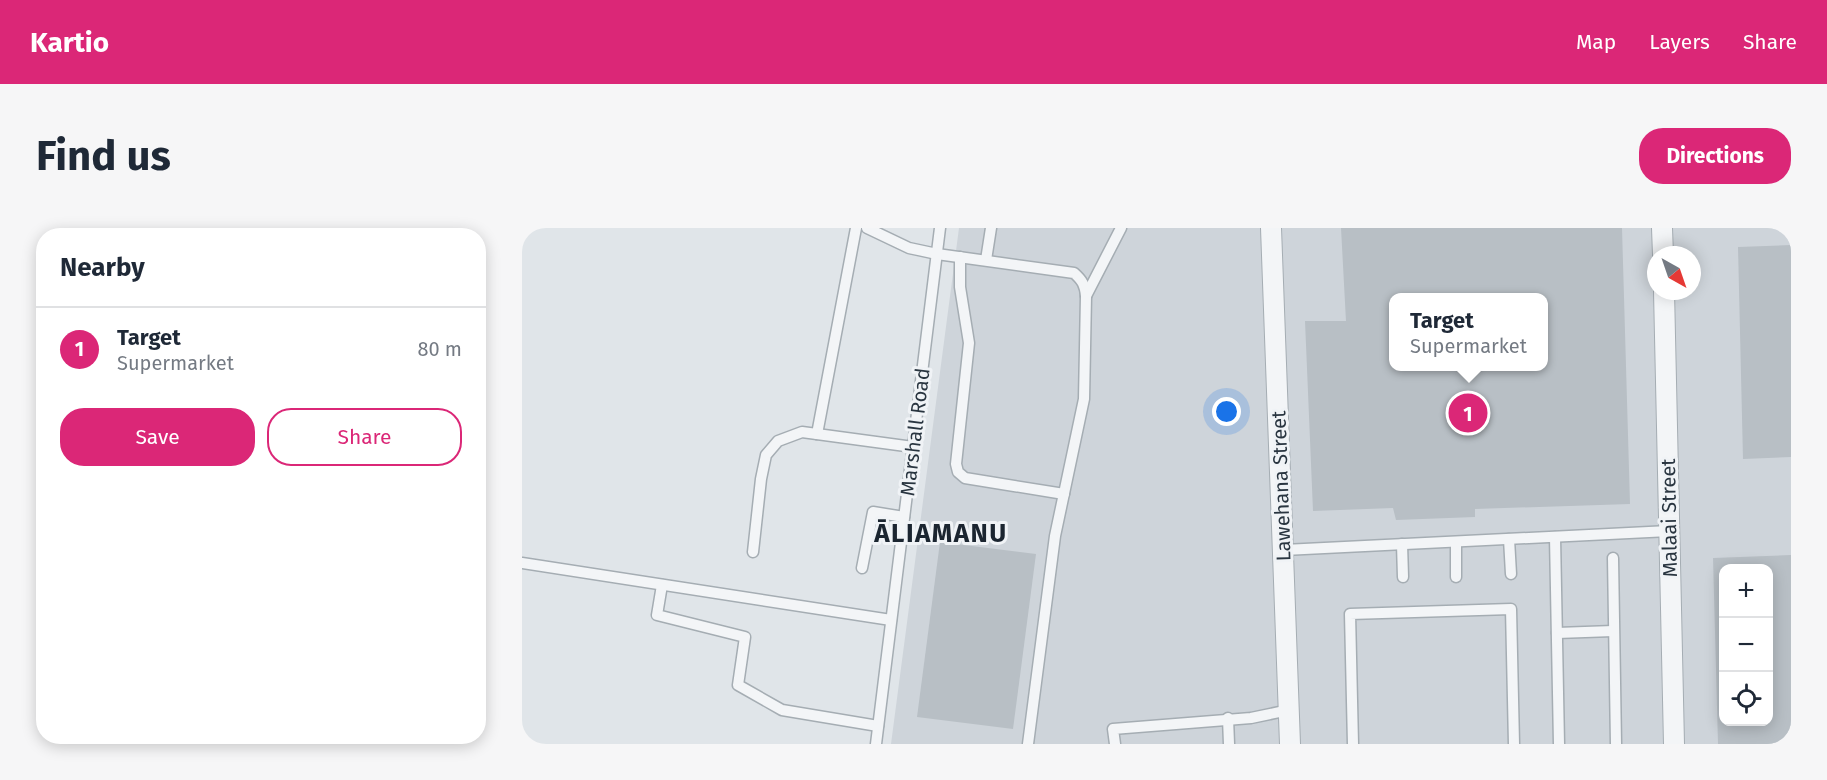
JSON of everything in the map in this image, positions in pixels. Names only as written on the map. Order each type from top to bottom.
[{"type":"street","name":"Lawehana Street","points":[[1271,228],[1290,744]]},
{"type":"street","points":[[1662,228],[1663,246]]},
{"type":"street","name":"Malaai Street","points":[[1664,300],[1674,744]]},
{"type":"lane","points":[[817,434],[856,228]]},
{"type":"lane","points":[[867,228],[909,248],[1074,273],[1085,286],[1084,399],[1055,536],[1028,744]]},
{"type":"lane","name":"Marshall Road","points":[[876,744],[940,228]]},
{"type":"lane","points":[[986,260],[991,228]]},
{"type":"lane","points":[[1086,296],[1121,228]]},
{"type":"lane","points":[[960,257],[960,287],[969,343],[956,464],[958,472],[965,478],[1064,494]]},
{"type":"lane","points":[[753,552],[766,455],[778,441],[802,432],[913,447]]},
{"type":"lane","points":[[862,568],[873,512],[904,517]]},
{"type":"lane","points":[[1284,550],[1669,531]]},
{"type":"lane","points":[[1555,537],[1559,744]]},
{"type":"lane","points":[[1509,539],[1511,574]]},
{"type":"lane","points":[[1456,542],[1456,577]]},
{"type":"lane","points":[[1402,544],[1403,578]]},
{"type":"lane","points":[[1613,558],[1616,744]]},
{"type":"lane","points":[[522,563],[891,620]]},
{"type":"lane","points":[[662,585],[657,615],[745,637],[738,685],[783,710],[878,726]]},
{"type":"lane","points":[[1353,744],[1350,614],[1511,609],[1514,744]]},
{"type":"lane","points":[[1557,633],[1613,632]]},
{"type":"lane","points":[[1115,744],[1113,729],[1228,718],[1251,718],[1289,710]]},
{"type":"lane","points":[[1228,718],[1229,744]]},
{"type":"shaded area","points":[[959,228],[1791,228],[1791,744],[891,744]]},
{"type":"building","points":[[1341,228],[1622,228],[1630,504],[1475,509],[1475,517],[1396,520],[1393,508],[1313,511],[1305,321],[1346,321]]},
{"type":"building","points":[[1791,245],[1791,457],[1743,459],[1738,247]]},
{"type":"building","points":[[940,542],[1036,554],[1013,729],[917,717]]},
{"type":"building","points":[[1791,555],[1791,744],[1718,744],[1713,558]]},
{"type":"place","name":"Target","points":[[1468,413]]},
{"type":"district","name":"ĀLIAMANU","points":[[941,533]]}]
